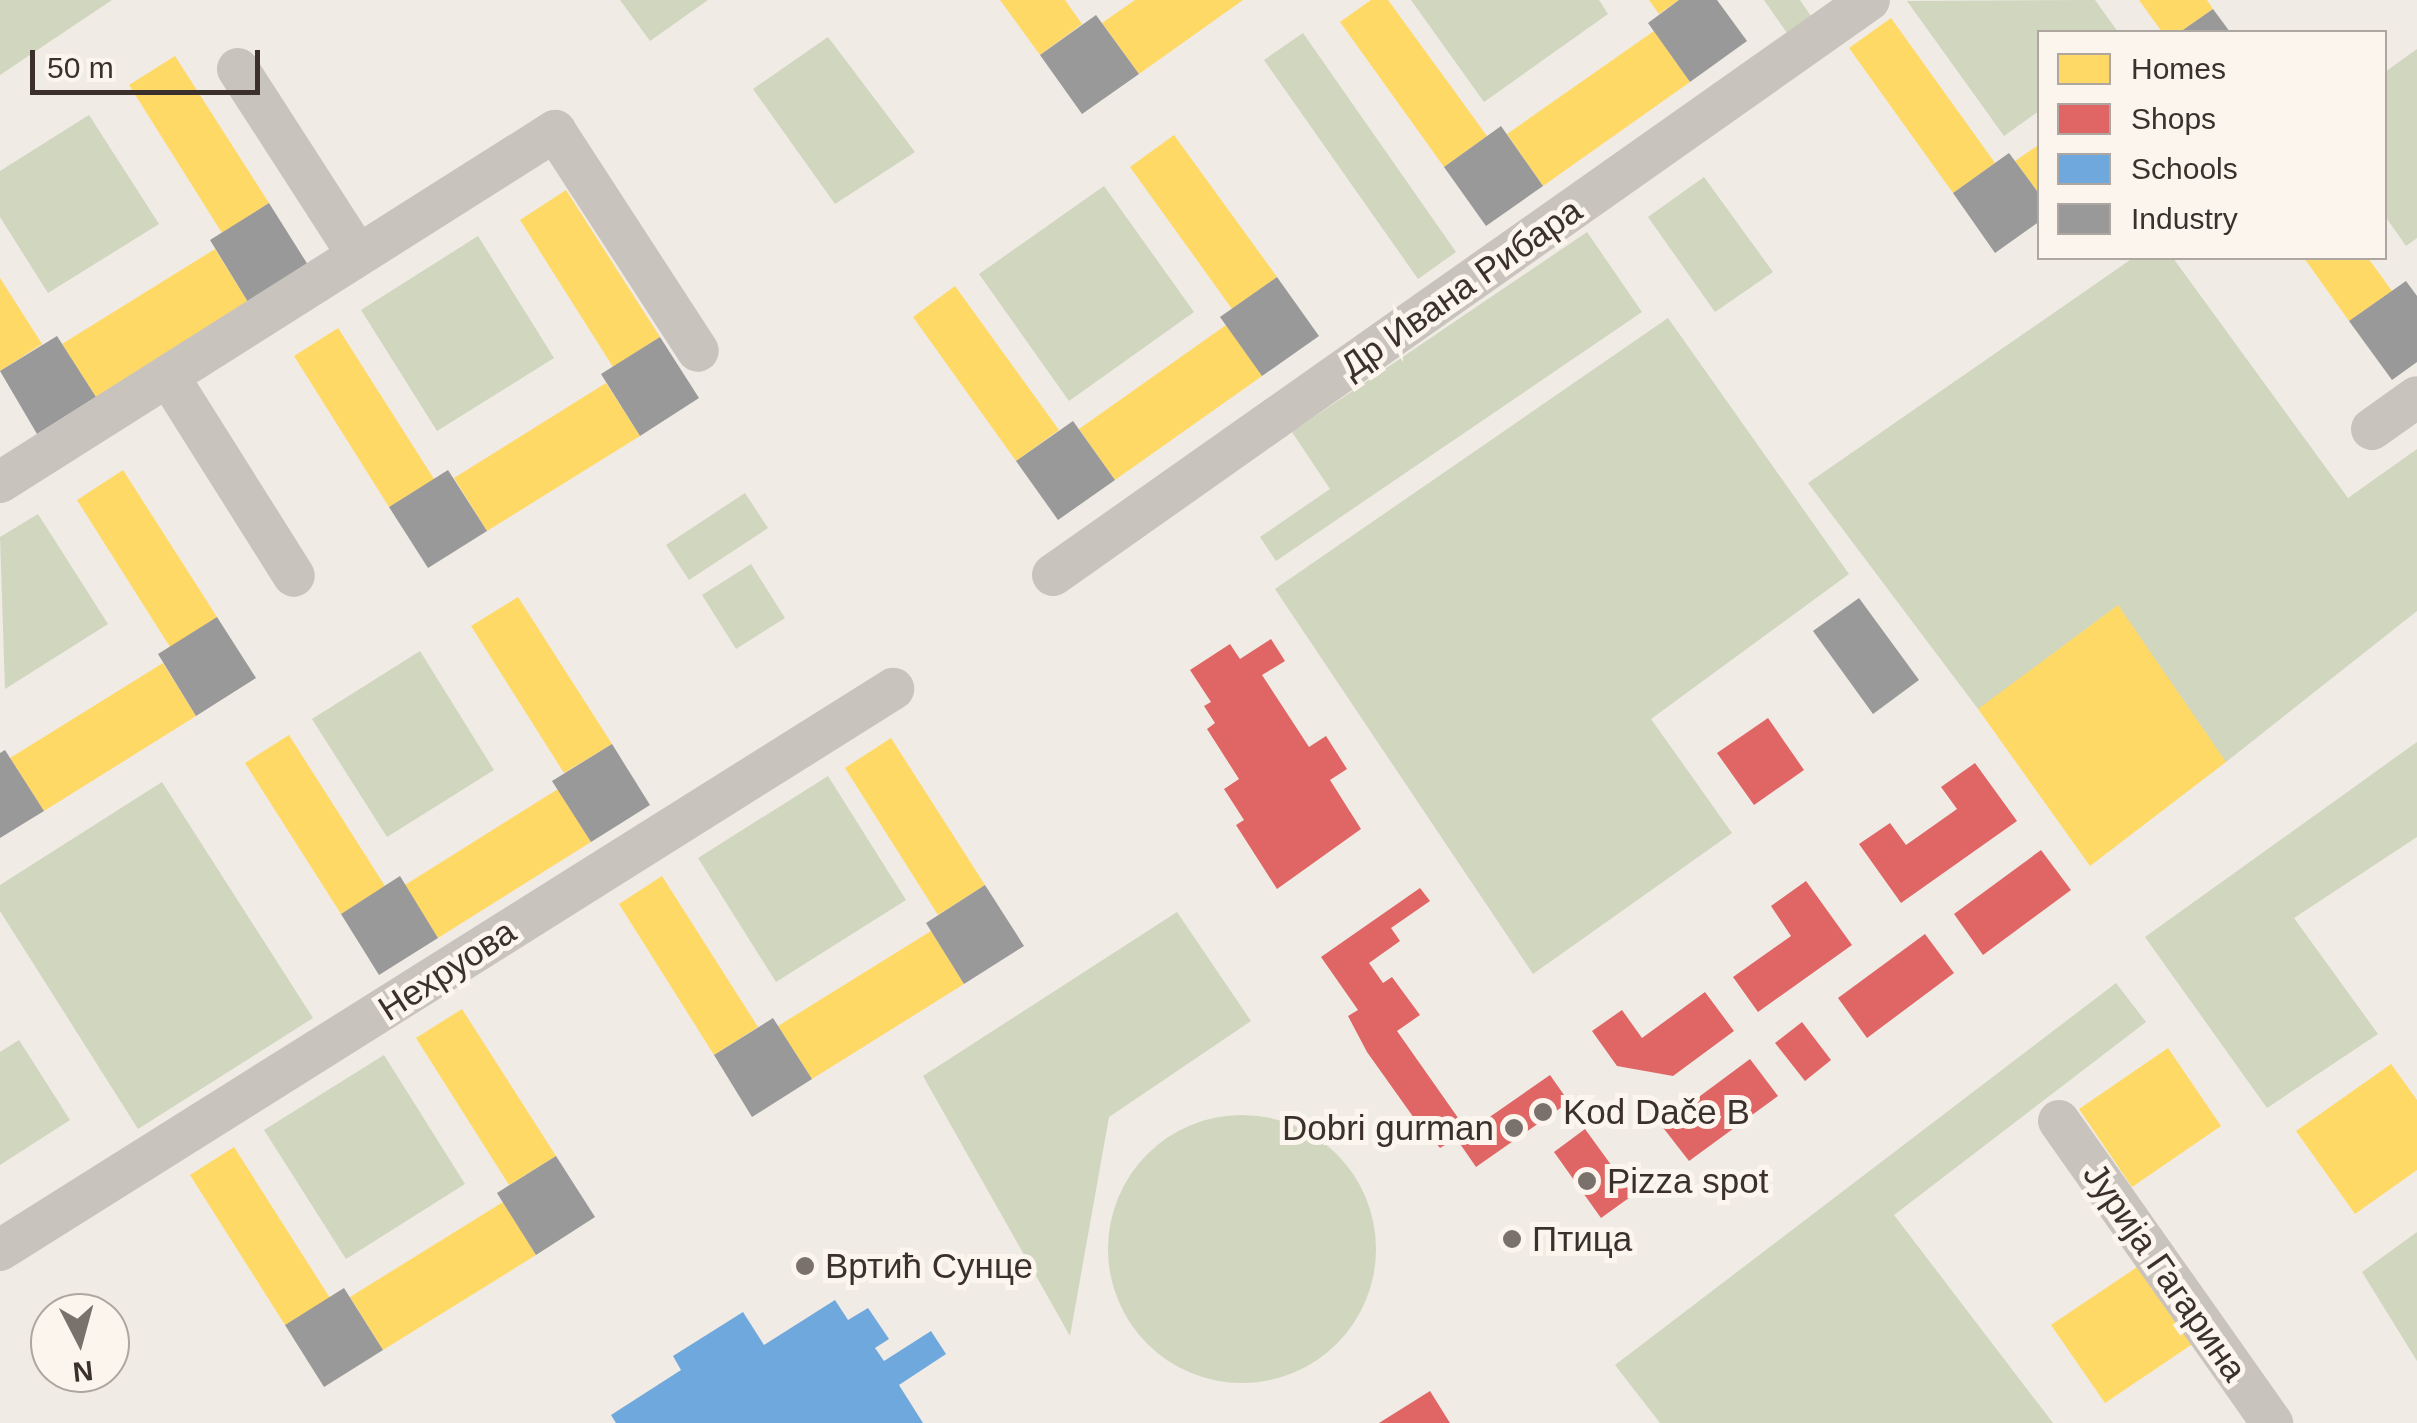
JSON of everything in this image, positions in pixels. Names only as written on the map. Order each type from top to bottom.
[{"type":"street","name":"Др Ивана Рибара","points":[[1053,576],[1869,0]]},
{"type":"street","points":[[238,69],[358,255]]},
{"type":"street","points":[[0,482],[554,131],[698,351]]},
{"type":"street","points":[[168,376],[294,576]]},
{"type":"street","points":[[2372,429],[2417,397]]},
{"type":"street","name":"Нехруова","points":[[0,1250],[893,689]]},
{"type":"street","name":"Јурија Гагарина","points":[[2059,1121],[2272,1423]]},
{"type":"green space","points":[[0,0],[112,0],[0,75]]},
{"type":"green space","points":[[620,0],[708,0],[650,41]]},
{"type":"green space","points":[[1411,0],[1599,0],[1608,14],[1484,102]]},
{"type":"green space","points":[[1764,0],[1800,0],[1811,16],[1787,33]]},
{"type":"green space","points":[[2095,0],[2117,30],[2037,30],[2037,112],[2004,136],[1907,1]]},
{"type":"green space","points":[[1303,33],[1456,252],[1418,279],[1264,60]]},
{"type":"green space","points":[[828,37],[915,152],[835,204],[753,89]]},
{"type":"green space","points":[[2417,49],[2417,238],[2406,246],[2387,219],[2387,71]]},
{"type":"green space","points":[[89,115],[159,224],[48,293],[0,217],[0,171]]},
{"type":"green space","points":[[1704,177],[1773,272],[1715,312],[1648,217]]},
{"type":"green space","points":[[1104,186],[1194,312],[1069,401],[979,274]]},
{"type":"green space","points":[[1587,232],[1642,312],[1276,561],[1260,537],[1330,489],[1292,432]]},
{"type":"green space","points":[[478,236],[554,358],[437,431],[361,310]]},
{"type":"green space","points":[[2130,260],[2174,260],[2348,498],[2417,449],[2417,611],[2226,762],[1978,709],[1808,483]]},
{"type":"green space","points":[[1668,318],[1849,574],[1651,719],[1732,833],[1533,974],[1275,589]]},
{"type":"green space","points":[[745,493],[768,528],[689,580],[666,545]]},
{"type":"green space","points":[[38,514],[108,624],[5,689],[0,537]]},
{"type":"green space","points":[[751,564],[785,618],[736,649],[702,595]]},
{"type":"green space","points":[[420,651],[494,770],[387,837],[312,719]]},
{"type":"green space","points":[[2417,742],[2417,837],[2294,918],[2378,1034],[2267,1108],[2145,937]]},
{"type":"green space","points":[[828,776],[906,900],[776,982],[698,858]]},
{"type":"green space","points":[[162,782],[313,1018],[138,1129],[0,911],[0,885]]},
{"type":"green space","points":[[1177,912],[1251,1021],[1109,1117],[1070,1336],[923,1076]]},
{"type":"green space","points":[[2116,983],[2146,1022],[1894,1215],[2053,1423],[1660,1423],[1615,1365]]},
{"type":"green space","points":[[19,1040],[70,1120],[0,1165],[0,1052]]},
{"type":"green space","points":[[384,1055],[465,1184],[346,1259],[264,1130]]},
{"type":"green space","points":[[1242,1115],[1293,1125],[1337,1154],[1366,1198],[1376,1249],[1366,1300],[1337,1344],[1293,1373],[1242,1383],[1191,1373],[1147,1344],[1118,1300],[1108,1249],[1118,1198],[1147,1154],[1191,1125]]},
{"type":"green space","points":[[2417,1232],[2417,1361],[2362,1272]]},
{"type":"building: Homes","points":[[1000,0],[1065,0],[1082,24],[1040,55]]},
{"type":"building: Homes","points":[[1135,0],[1243,0],[1139,74],[1102,23]]},
{"type":"building: Homes","points":[[1371,0],[1388,0],[1487,136],[1444,167],[1340,22]]},
{"type":"building: Homes","points":[[1649,0],[1679,0],[1659,14]]},
{"type":"building: Homes","points":[[2139,0],[2207,0],[2213,9],[2183,30],[2161,30]]},
{"type":"building: Homes","points":[[1891,18],[1995,163],[1953,193],[1849,48]]},
{"type":"building: Homes","points":[[1654,31],[1690,82],[1543,186],[1507,134]]},
{"type":"building: Homes","points":[[175,56],[269,203],[222,233],[129,85]]},
{"type":"building: Homes","points":[[1174,135],[1277,277],[1232,309],[1130,167]]},
{"type":"building: Homes","points":[[2037,146],[2037,191],[2015,161]]},
{"type":"building: Homes","points":[[566,190],[660,337],[613,367],[520,220]]},
{"type":"building: Homes","points":[[215,249],[248,302],[96,397],[62,344]]},
{"type":"building: Homes","points":[[2305,260],[2369,260],[2392,291],[2349,321]]},
{"type":"building: Homes","points":[[0,278],[42,344],[0,371]]},
{"type":"building: Homes","points":[[955,286],[1059,430],[1016,461],[913,317]]},
{"type":"building: Homes","points":[[1226,325],[1262,376],[1115,480],[1079,429]]},
{"type":"building: Homes","points":[[338,328],[434,479],[389,507],[294,356]]},
{"type":"building: Homes","points":[[606,383],[640,436],[487,531],[454,478]]},
{"type":"building: Homes","points":[[123,470],[217,617],[170,647],[77,500]]},
{"type":"building: Homes","points":[[518,597],[612,744],[564,773],[471,626]]},
{"type":"building: Homes","points":[[2118,605],[2226,762],[2090,866],[1978,709]]},
{"type":"building: Homes","points":[[163,663],[196,716],[44,811],[10,758]]},
{"type":"building: Homes","points":[[289,735],[385,886],[341,914],[245,763]]},
{"type":"building: Homes","points":[[891,738],[985,885],[938,915],[845,768]]},
{"type":"building: Homes","points":[[558,789],[591,842],[438,938],[405,885]]},
{"type":"building: Homes","points":[[662,876],[758,1027],[714,1055],[619,904]]},
{"type":"building: Homes","points":[[931,931],[964,984],[812,1079],[778,1026]]},
{"type":"building: Homes","points":[[462,1009],[556,1156],[509,1185],[416,1038]]},
{"type":"building: Homes","points":[[2168,1048],[2221,1126],[2132,1187],[2079,1109]]},
{"type":"building: Homes","points":[[2391,1064],[2417,1100],[2417,1170],[2355,1214],[2296,1131]]},
{"type":"building: Homes","points":[[234,1147],[330,1298],[285,1325],[190,1175]]},
{"type":"building: Homes","points":[[503,1202],[536,1255],[383,1350],[350,1297]]},
{"type":"building: Homes","points":[[2140,1265],[2194,1343],[2105,1403],[2051,1325]]},
{"type":"building: Shops","points":[[1271,639],[1285,661],[1262,675],[1309,747],[1326,736],[1347,769],[1330,780],[1361,829],[1277,889],[1236,825],[1244,820],[1224,789],[1239,779],[1207,729],[1215,723],[1204,706],[1211,702],[1190,670],[1230,644],[1240,659]]},
{"type":"building: Shops","points":[[1768,718],[1804,770],[1754,805],[1717,753]]},
{"type":"building: Shops","points":[[1975,763],[2017,821],[1901,903],[1859,844],[1890,823],[1906,845],[1957,809],[1941,787]]},
{"type":"building: Shops","points":[[2041,850],[2071,890],[1983,955],[1954,914]]},
{"type":"building: Shops","points":[[1806,881],[1852,945],[1758,1012],[1733,977],[1791,936],[1771,906]]},
{"type":"building: Shops","points":[[1420,888],[1430,901],[1391,928],[1400,941],[1369,963],[1383,983],[1392,977],[1420,1015],[1397,1031],[1468,1132],[1550,1075],[1569,1102],[1476,1167],[1456,1138],[1440,1148],[1414,1118],[1367,1052],[1348,1016],[1358,1010],[1321,957]]},
{"type":"building: Shops","points":[[1925,934],[1954,973],[1867,1038],[1838,998]]},
{"type":"building: Shops","points":[[1705,992],[1734,1031],[1673,1076],[1617,1066],[1592,1031],[1622,1010],[1642,1038]]},
{"type":"building: Shops","points":[[1802,1022],[1831,1060],[1805,1081],[1775,1043]]},
{"type":"building: Shops","points":[[1750,1059],[1778,1096],[1689,1161],[1661,1125]]},
{"type":"building: Shops","points":[[1585,1129],[1633,1195],[1601,1218],[1554,1152]]},
{"type":"building: Shops","points":[[1430,1391],[1450,1423],[1379,1423]]},
{"type":"building: Schools","points":[[835,1300],[848,1320],[868,1308],[889,1339],[875,1348],[884,1361],[931,1331],[946,1354],[899,1385],[923,1423],[616,1423],[611,1415],[681,1370],[673,1356],[743,1312],[764,1345]]},
{"type":"building: Industry","points":[[1679,0],[1717,0],[1747,41],[1690,82],[1648,23]]},
{"type":"building: Industry","points":[[2213,9],[2229,30],[2183,30]]},
{"type":"building: Industry","points":[[1096,15],[1139,74],[1082,114],[1040,55]]},
{"type":"building: Industry","points":[[1501,126],[1543,186],[1486,226],[1444,167]]},
{"type":"building: Industry","points":[[2009,153],[2037,191],[2037,223],[1995,253],[1953,193]]},
{"type":"building: Industry","points":[[269,203],[308,265],[248,302],[210,240]]},
{"type":"building: Industry","points":[[1277,277],[1319,336],[1262,376],[1220,317]]},
{"type":"building: Industry","points":[[2406,281],[2417,296],[2417,362],[2392,380],[2349,321]]},
{"type":"building: Industry","points":[[57,336],[96,397],[37,434],[0,371]]},
{"type":"building: Industry","points":[[660,337],[699,398],[640,436],[601,374]]},
{"type":"building: Industry","points":[[1073,421],[1115,480],[1058,520],[1016,461]]},
{"type":"building: Industry","points":[[448,470],[487,531],[428,568],[389,507]]},
{"type":"building: Industry","points":[[1859,598],[1919,680],[1873,714],[1813,631]]},
{"type":"building: Industry","points":[[217,617],[256,678],[196,716],[158,654]]},
{"type":"building: Industry","points":[[612,744],[650,805],[591,842],[552,781]]},
{"type":"building: Industry","points":[[5,750],[44,811],[0,838],[0,753]]},
{"type":"building: Industry","points":[[400,876],[438,938],[379,975],[341,914]]},
{"type":"building: Industry","points":[[985,885],[1024,946],[964,984],[926,923]]},
{"type":"building: Industry","points":[[773,1018],[812,1079],[752,1117],[714,1055]]},
{"type":"building: Industry","points":[[556,1156],[595,1217],[536,1255],[497,1193]]},
{"type":"building: Industry","points":[[344,1288],[383,1350],[324,1387],[285,1325]]},
{"type":"place","name":"Kod Dače B","points":[[1543,1112]]},
{"type":"place","name":"Dobri gurman","points":[[1514,1128]]},
{"type":"place","name":"Pizza spot","points":[[1587,1181]]},
{"type":"place","name":"Птица","points":[[1512,1239]]},
{"type":"place","name":"Вртић Сунце","points":[[805,1266]]}]
